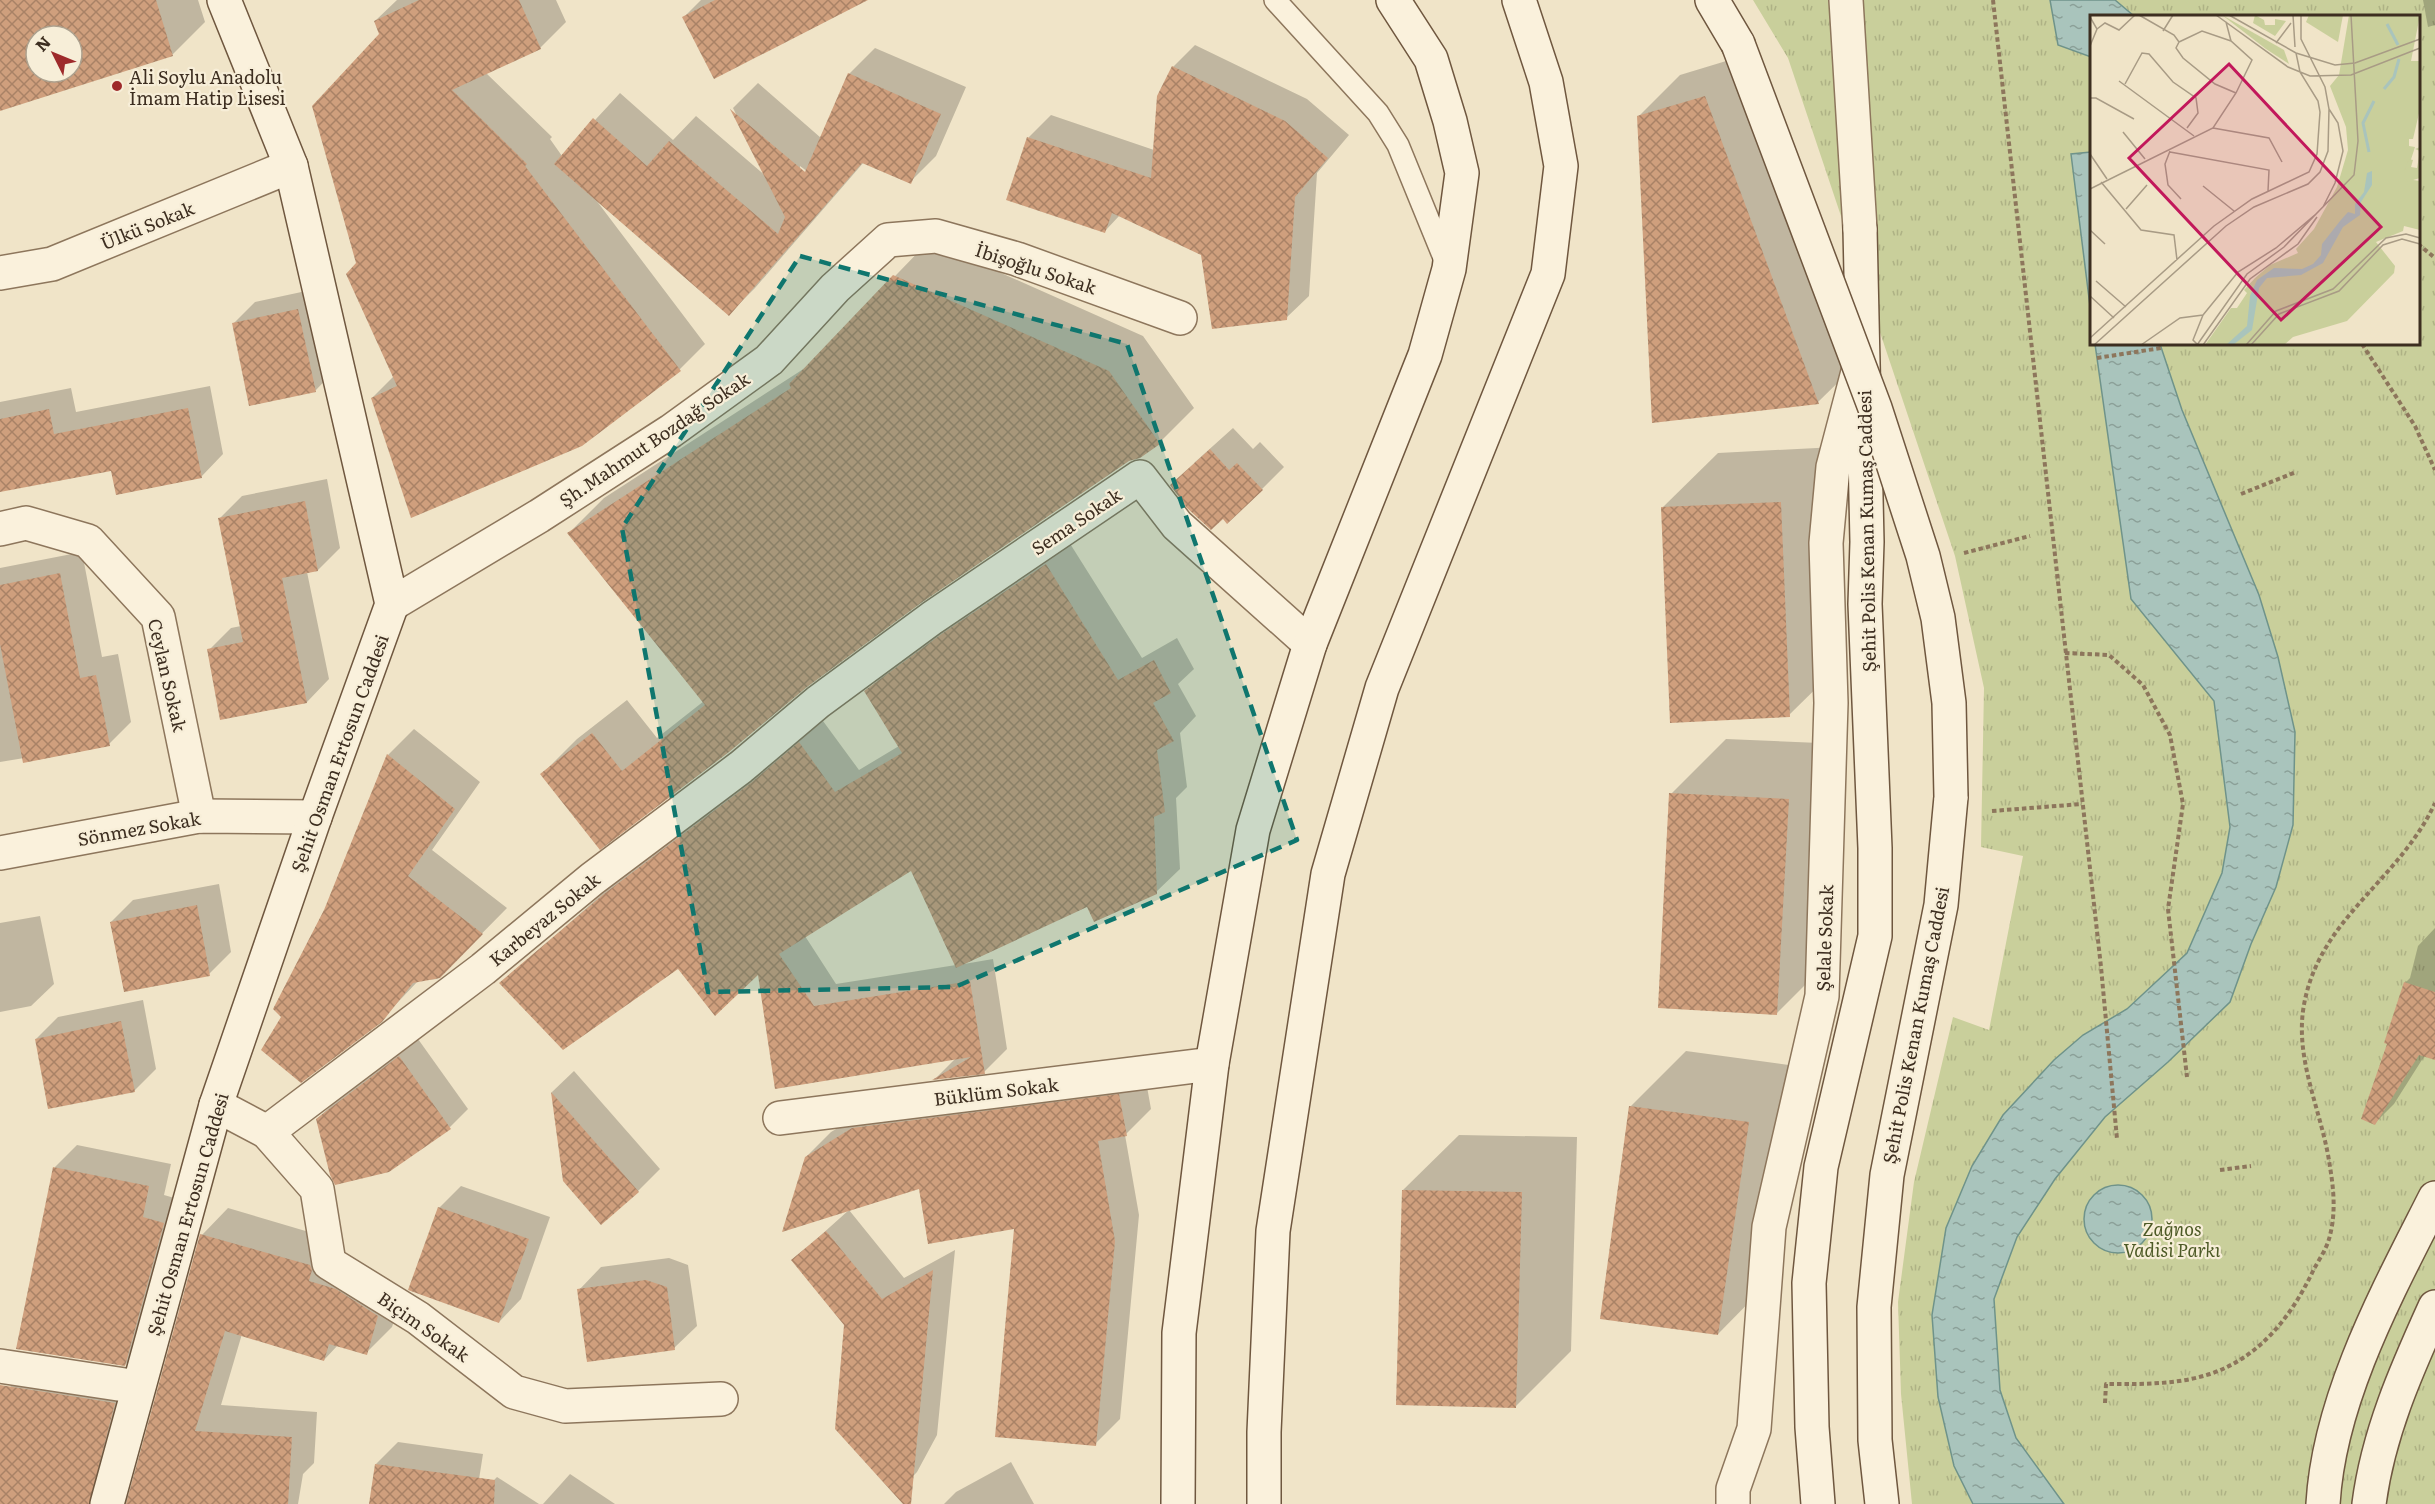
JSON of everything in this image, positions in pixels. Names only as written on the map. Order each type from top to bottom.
[{"type":"street","points":[[224,0],[291,166],[392,604]]},
{"type":"street","points":[[1178,1504],[1179,1333],[1212,1064],[1253,830],[1310,644],[1425,355],[1449,269],[1462,173],[1450,121],[1431,59],[1393,0]]},
{"type":"street","points":[[1264,1504],[1264,1432],[1273,1231],[1328,874],[1382,688],[1548,274],[1561,166],[1546,82],[1519,0]]},
{"type":"street","name":"Şehit Polis Kenan Kumaş Caddesi","points":[[1712,0],[1738,44],[1859,367],[1923,556],[1938,618],[1949,703],[1951,797],[1941,905],[1906,1070],[1885,1197],[1874,1307],[1875,1440],[1882,1504]]},
{"type":"street","name":"Şehit Polis Kenan Kumaş Caddesi","points":[[1818,1504],[1812,1427],[1809,1283],[1821,1167],[1875,936],[1875,836],[1865,604],[1867,542],[1860,229],[1846,0]]},
{"type":"street","name":"Ülkü Sokak","points":[[0,273],[52,264],[291,166]]},
{"type":"street","name":"İbişoğlu Sokak","points":[[888,240],[936,236],[1017,258],[1179,318]]},
{"type":"street","name":"Şh.Mahmut Bozdağ Sokak","points":[[392,604],[539,516],[652,443],[770,360],[834,288],[888,240]]},
{"type":"street","name":"Şelale Sokak","points":[[1733,1504],[1733,1489],[1754,1429],[1769,1227],[1822,996],[1831,703],[1826,543],[1833,467],[1859,367]]},
{"type":"street","name":"Sema Sokak","points":[[818,702],[932,618],[1140,477],[1177,525],[1310,644]]},
{"type":"street","name":"Ceylan Sokak","points":[[0,529],[26,523],[88,541],[158,616],[199,816]]},
{"type":"street","name":"Şehit Osman Ertosun Caddesi","points":[[108,1504],[216,1105],[315,817],[392,604]]},
{"type":"street","name":"Karbeyaz Sokak","points":[[267,1132],[483,969],[592,879],[741,767],[818,702]]},
{"type":"street","name":"Sönmez Sokak","points":[[0,853],[199,816],[315,817]]},
{"type":"street","name":"Büklüm Sokak","points":[[780,1118],[1212,1064]]},
{"type":"street","name":"Biçim Sokak","points":[[216,1105],[267,1132],[317,1189],[329,1263],[418,1318],[514,1392],[565,1406],[721,1399]]},
{"type":"street","points":[[2323,1504],[2325,1468],[2350,1380],[2435,1198]]},
{"type":"street","points":[[2369,1504],[2373,1471],[2396,1395],[2435,1307]]},
{"type":"street","points":[[0,1366],[138,1387]]},
{"type":"lane","points":[[1275,0],[1378,113],[1398,145],[1449,269]]},
{"type":"path","points":[[1993,0],[2101,968],[2117,1139]]},
{"type":"path","points":[[2420,246],[2435,258]]},
{"type":"path","points":[[2363,345],[2415,426],[2435,470]]},
{"type":"path","points":[[2097,358],[2161,348]]},
{"type":"path","points":[[2241,494],[2296,472]]},
{"type":"path","points":[[1955,556],[2030,536]]},
{"type":"path","points":[[2065,653],[2109,655],[2143,685],[2169,735],[2183,804],[2168,909],[2187,1077]]},
{"type":"path","points":[[2105,1403],[2106,1384],[2171,1383],[2211,1374],[2241,1358],[2275,1333],[2295,1306],[2329,1240],[2335,1206],[2330,1165],[2304,1054],[2303,1012],[2315,963],[2338,926],[2378,885],[2404,852],[2435,803]]},
{"type":"path","points":[[1982,812],[2082,804]]},
{"type":"path","points":[[2220,1170],[2251,1166]]},
{"type":"highlighted area","points":[[800,256],[1127,344],[1297,840],[955,987],[708,992],[622,528]]},
{"type":"green space","name":"Zağnos Vadisi Parkı","points":[[1753,0],[2435,0],[2435,1504],[1912,1504],[1901,1394],[1898,1302],[1914,1182],[1953,1017],[1989,1030],[2023,856],[1981,847],[1984,688],[1955,556],[1788,58]]},
{"type":"water","points":[[2050,0],[2115,0],[2133,15],[2090,15],[2090,57],[2058,45]]},
{"type":"water","points":[[2090,152],[2090,306],[2071,154]]},
{"type":"water","points":[[2095,345],[2160,345],[2182,410],[2259,595],[2278,657],[2295,732],[2293,825],[2276,887],[2251,944],[2230,1002],[2168,1062],[2105,1117],[2055,1179],[2017,1237],[1994,1299],[2000,1390],[2016,1438],[2064,1504],[1973,1504],[1954,1466],[1938,1397],[1932,1315],[1946,1228],[1972,1166],[2003,1115],[2054,1060],[2083,1035],[2127,1009],[2187,953],[2222,873],[2230,827],[2214,701],[2131,599]]},
{"type":"water","points":[[2111,1185],[2125,1185],[2137,1190],[2147,1200],[2152,1219],[2147,1238],[2137,1248],[2125,1253],[2111,1253],[2099,1248],[2089,1238],[2084,1226],[2084,1212],[2089,1200],[2099,1190]]},
{"type":"building","points":[[0,0],[156,0],[173,56],[0,111]]},
{"type":"building","points":[[419,0],[519,0],[541,49],[452,90],[527,164],[525,166],[681,371],[582,446],[411,518],[371,398],[397,386],[346,274],[356,263],[312,106],[379,34],[374,21]]},
{"type":"building","points":[[715,0],[868,0],[714,79],[682,17]]},
{"type":"building","points":[[1172,66],[1285,121],[1328,158],[1295,197],[1287,320],[1212,329],[1201,255],[1112,213],[1105,233],[1006,200],[1027,137],[1151,178],[1157,96]]},
{"type":"building","points":[[848,73],[941,114],[911,184],[862,163],[729,316],[554,164],[593,118],[647,166],[669,141],[778,234],[785,217],[730,109],[805,172]]},
{"type":"building","points":[[1705,96],[1819,404],[1652,423],[1637,116]]},
{"type":"building","points":[[893,275],[1109,371],[1160,444],[1140,458],[1129,461],[921,603],[807,687],[729,752],[600,850],[540,774],[592,733],[622,771],[705,705],[567,533],[791,388],[789,384]]},
{"type":"building","points":[[298,309],[316,392],[249,406],[232,323]]},
{"type":"building","points":[[188,408],[202,478],[116,495],[111,471],[0,492],[0,419],[49,409],[54,434]]},
{"type":"building","points":[[1210,449],[1229,470],[1237,463],[1263,490],[1227,524],[1223,519],[1211,530],[1187,508],[1170,485]]},
{"type":"building","points":[[305,501],[318,571],[282,578],[307,703],[220,720],[207,649],[243,642],[218,518]]},
{"type":"building","points":[[1781,502],[1790,717],[1670,723],[1661,507]]},
{"type":"building","points":[[1046,564],[1118,680],[1154,660],[1171,693],[1153,703],[1174,741],[1157,750],[1165,812],[1154,817],[1157,894],[1094,922],[1087,907],[956,968],[911,871],[779,954],[814,1006],[970,981],[985,1074],[932,1080],[971,1057],[775,1089],[758,975],[715,1016],[678,969],[563,1050],[499,983],[604,894],[752,782],[799,742],[835,792],[902,753],[864,691],[943,633]]},
{"type":"building","points":[[60,573],[80,678],[96,675],[110,746],[23,763],[0,644],[0,585]]},
{"type":"building","points":[[387,754],[455,809],[408,876],[483,934],[440,978],[413,983],[382,1022],[301,1083],[261,1050],[281,1017],[273,1009],[324,910]]},
{"type":"building","points":[[1669,793],[1789,799],[1777,1015],[1658,1008]]},
{"type":"building","points":[[197,905],[210,976],[124,992],[110,922]]},
{"type":"building","points":[[2404,982],[2435,992],[2435,1060],[2419,1055],[2375,1125],[2361,1119],[2387,1044],[2384,1043]]},
{"type":"building","points":[[121,1021],[135,1092],[48,1109],[35,1039]]},
{"type":"building","points":[[399,1056],[451,1129],[389,1172],[335,1185],[330,1175],[316,1119]]},
{"type":"building","points":[[551,1092],[639,1192],[601,1225],[563,1181]]},
{"type":"building","points":[[1119,1094],[1127,1136],[1098,1141],[1115,1241],[1096,1446],[995,1437],[1014,1229],[928,1244],[919,1189],[782,1232],[805,1157],[852,1128]]},
{"type":"building","points":[[1629,1106],[1749,1122],[1718,1335],[1600,1319]]},
{"type":"building","points":[[53,1167],[149,1186],[143,1217],[164,1223],[125,1366],[16,1349]]},
{"type":"building","points":[[1402,1190],[1522,1192],[1516,1408],[1396,1405]]},
{"type":"building","points":[[438,1207],[529,1239],[499,1323],[408,1290]]},
{"type":"building","points":[[826,1231],[882,1299],[933,1270],[911,1504],[903,1504],[835,1429],[844,1325],[791,1260]]},
{"type":"building","points":[[200,1234],[310,1265],[312,1270],[309,1281],[336,1289],[378,1316],[367,1355],[329,1344],[324,1361],[225,1331],[195,1431],[292,1437],[288,1504],[126,1504]]},
{"type":"building","points":[[646,1280],[667,1287],[675,1350],[587,1362],[577,1289]]},
{"type":"building","points":[[0,1385],[115,1403],[89,1504],[0,1504]]},
{"type":"building","points":[[375,1464],[495,1480],[494,1504],[369,1504]]},
{"type":"place","name":"Ali Soylu Anadolu İmam Hatip Lisesi","points":[[117,86]]}]
